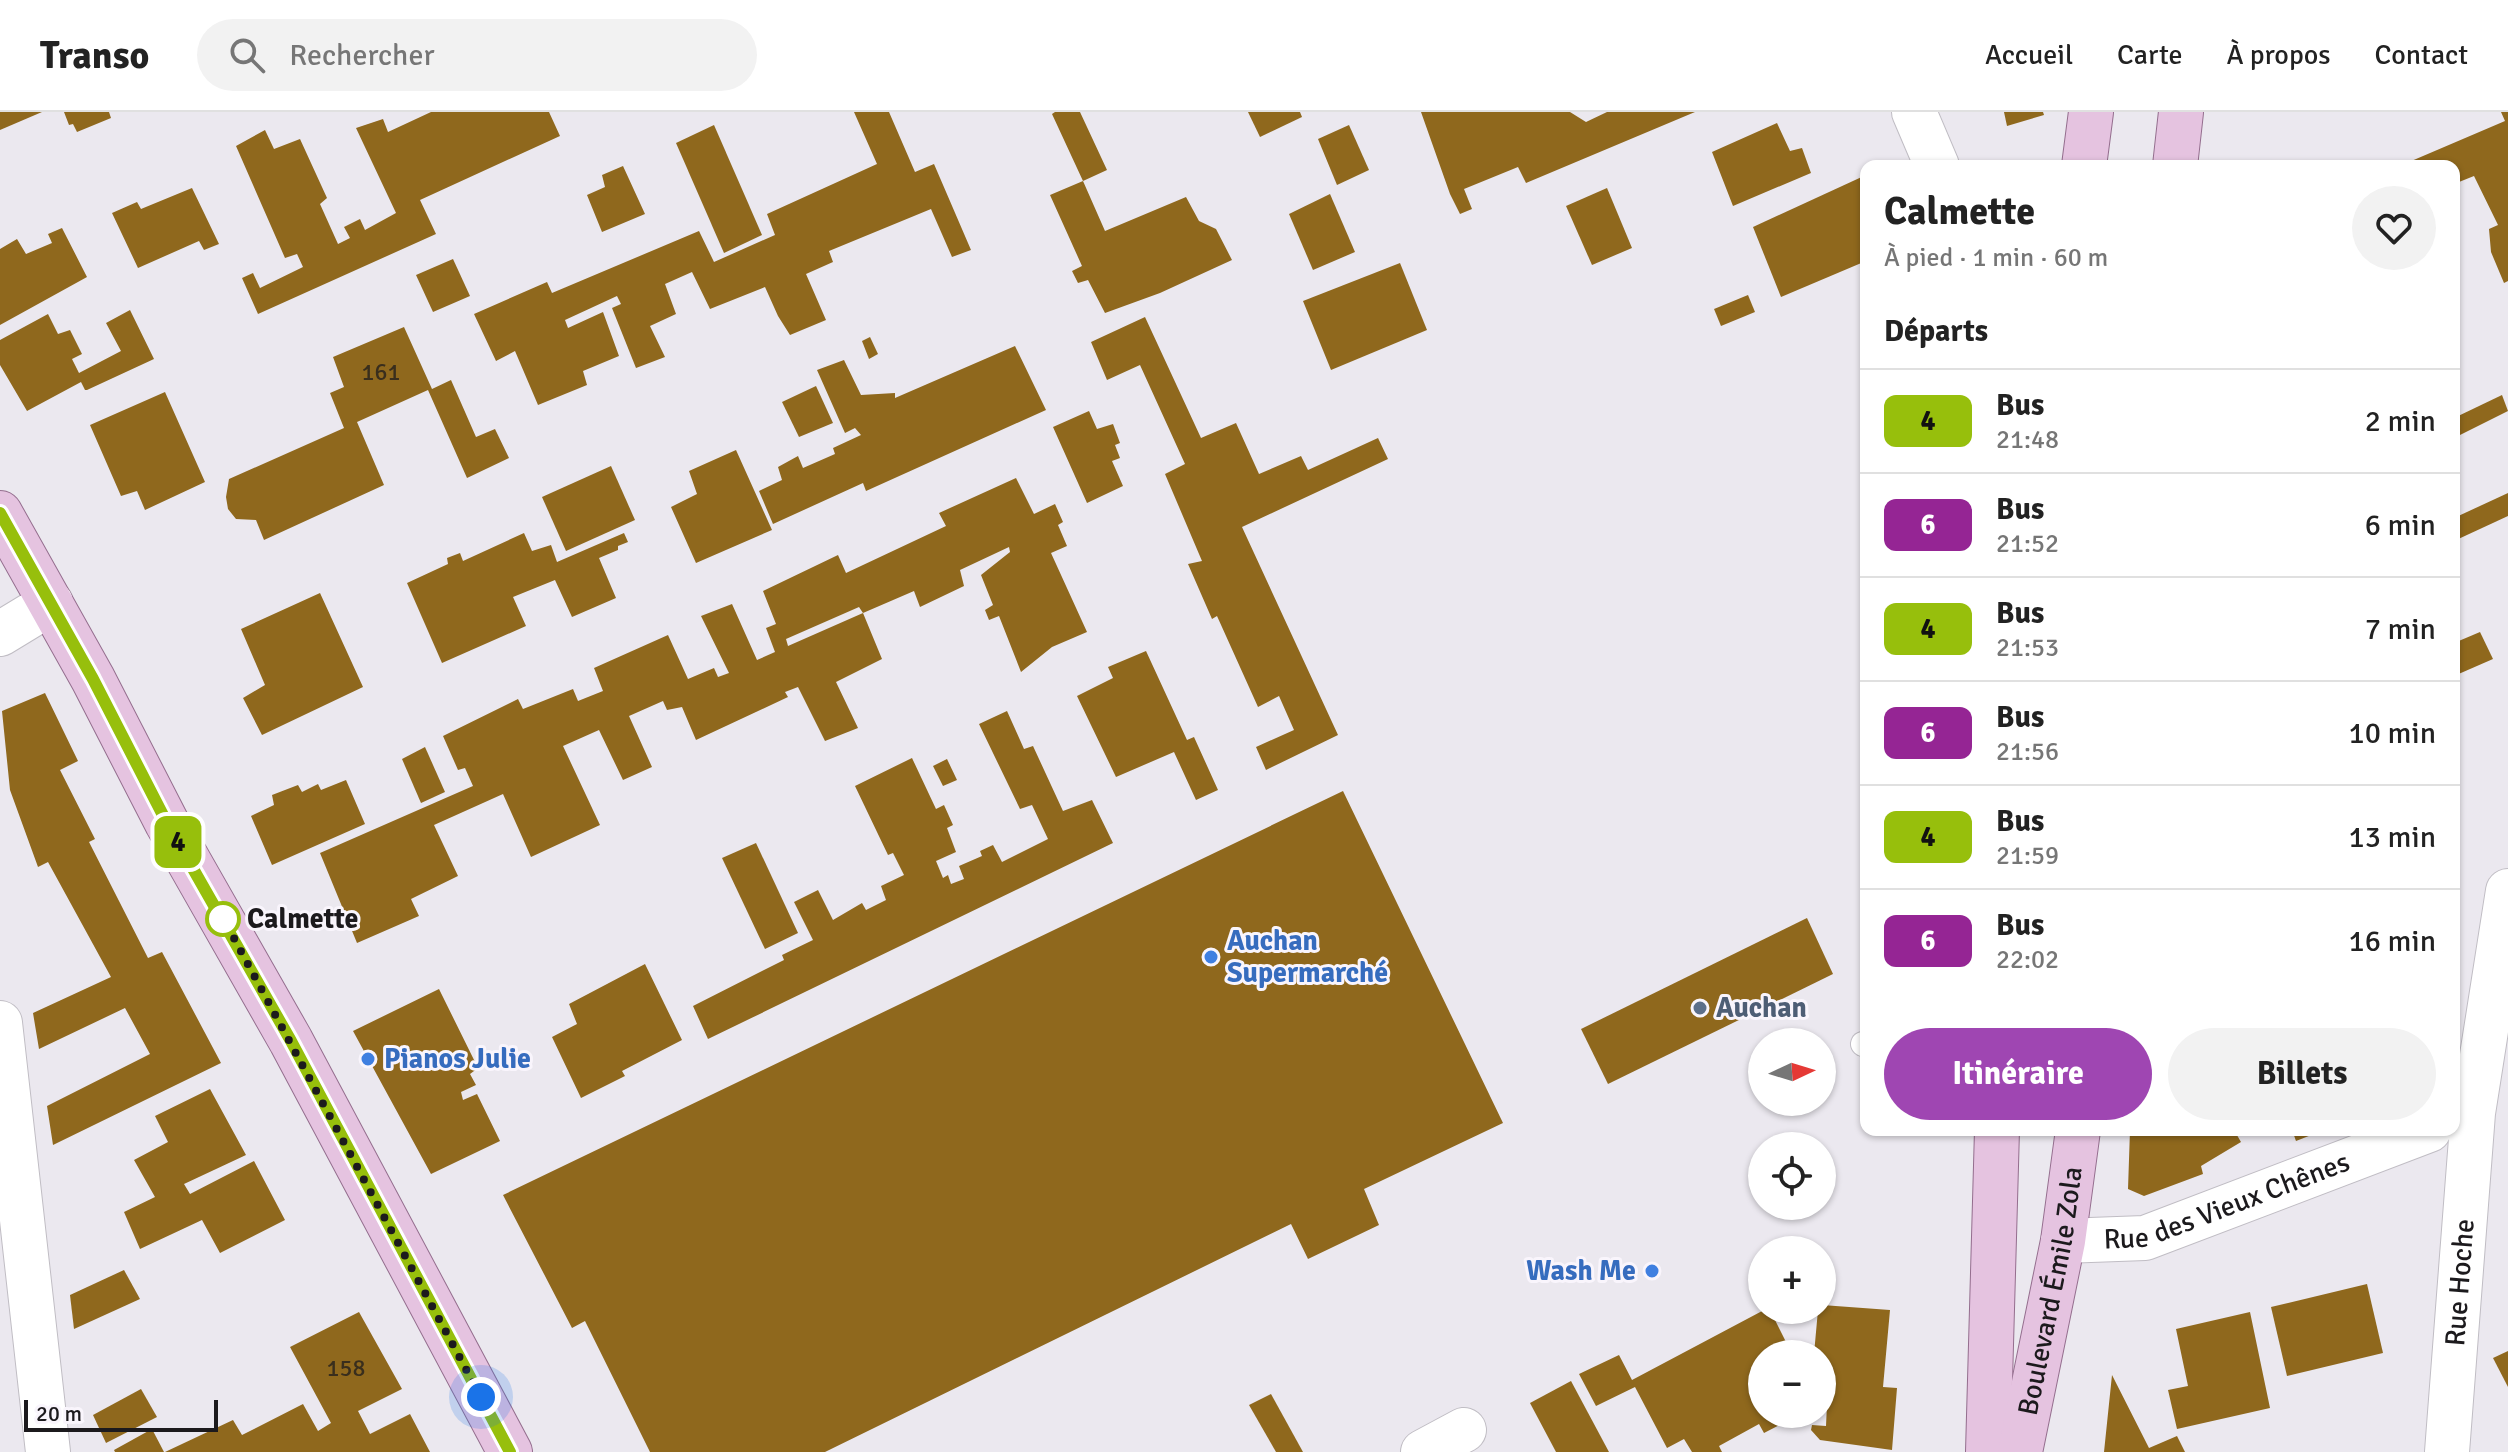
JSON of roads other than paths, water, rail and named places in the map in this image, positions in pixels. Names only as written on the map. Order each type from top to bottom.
[{"type":"main road","points":[[2085,160],[2091,112]]},
{"type":"main road","points":[[2176,160],[2181,112]]},
{"type":"main road","points":[[0,513],[167,823],[291,1041],[510,1452]]},
{"type":"main road","name":"Boulevard Émile Zola","points":[[1988,1452],[1997,1136]]},
{"type":"main road","name":"Boulevard Émile Zola","points":[[2020,1452],[2063,1241],[2077,1136]]},
{"type":"street","points":[[1914,112],[1934,160]]},
{"type":"street","points":[[0,634],[51,603]]},
{"type":"street","name":"Rue Hoche","points":[[2447,1452],[2478,1110],[2508,891]]},
{"type":"street","points":[[0,1023],[48,1452]]},
{"type":"street","name":"Rue des Vieux Chênes","points":[[2063,1241],[2145,1238],[2413,1136]]},
{"type":"street","points":[[1423,1452],[1464,1430]]},
{"type":"place","name":"Calmette","points":[[223,919]]},
{"type":"place","name":"Auchan Supermarché","points":[[1211,957]]},
{"type":"place","name":"Auchan","points":[[1700,1008]]},
{"type":"place","name":"Pianos Julie","points":[[368,1059]]},
{"type":"place","name":"Wash Me","points":[[1652,1271]]}]
